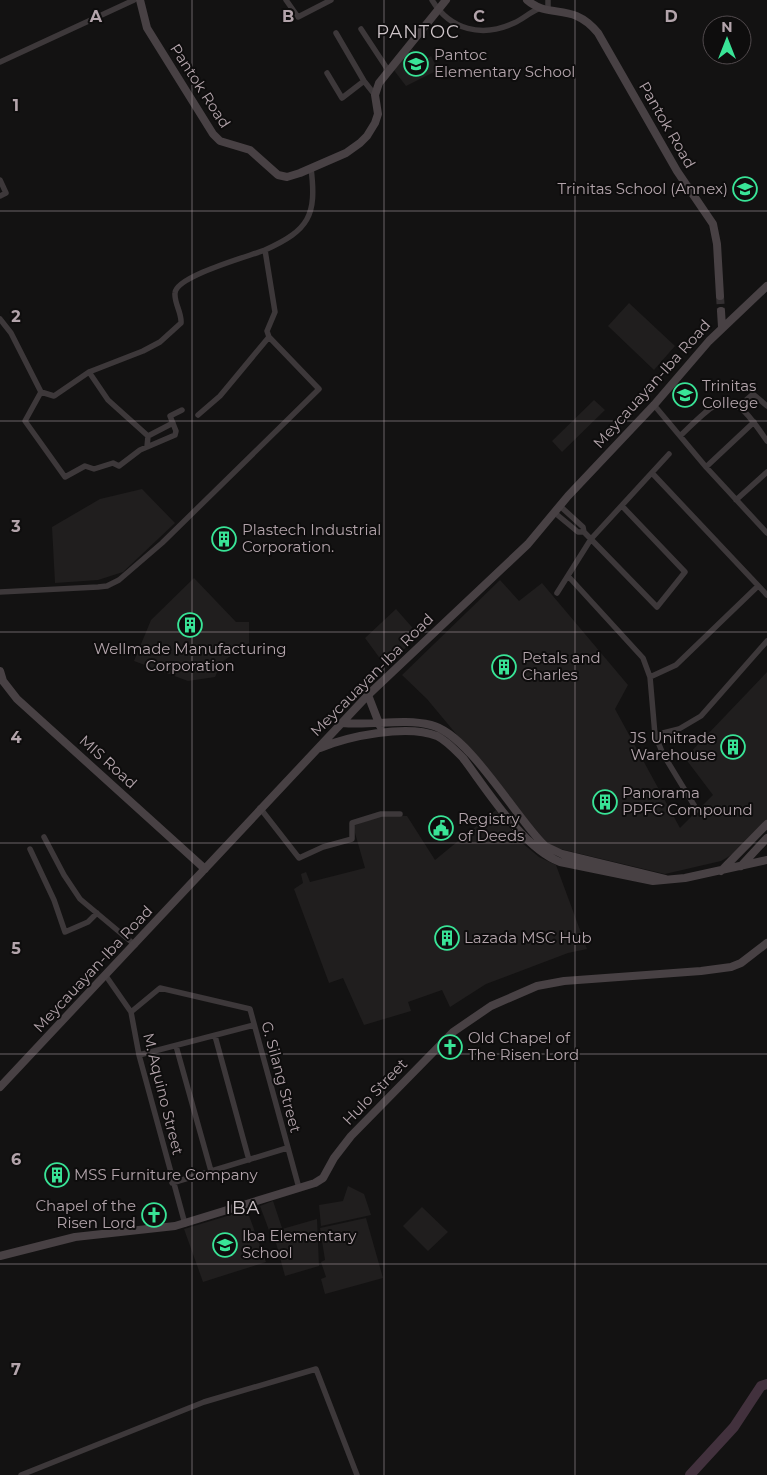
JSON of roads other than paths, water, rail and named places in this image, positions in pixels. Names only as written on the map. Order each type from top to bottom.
[{"type":"street","points":[[0,62],[134,0]]},
{"type":"street","name":"Pantok Road","points":[[140,0],[147,28],[216,139],[250,150],[281,176],[288,176],[311,168],[346,153],[367,136],[378,114],[375,94]]},
{"type":"street","points":[[286,0],[298,17],[322,2],[331,0]]},
{"type":"street","points":[[432,0],[438,10],[459,27],[488,29],[513,24],[538,9],[528,0]]},
{"type":"street","points":[[375,94],[377,87],[388,70],[446,0]]},
{"type":"street","points":[[548,0],[548,9]]},
{"type":"street","name":"Pantok Road","points":[[538,9],[576,14],[589,23],[598,33],[677,171],[713,224],[717,244],[720,296]]},
{"type":"street","points":[[361,29],[388,70]]},
{"type":"street","points":[[336,33],[364,81],[375,94]]},
{"type":"street","points":[[327,72],[342,98],[364,81]]},
{"type":"street","points":[[0,319],[28,364],[41,392],[54,396],[89,372],[143,351],[160,342],[181,323],[175,295],[181,284],[214,268],[281,243],[307,220],[313,207],[311,168]]},
{"type":"street","points":[[0,180],[6,193],[0,196]]},
{"type":"street","points":[[0,592],[107,586],[119,580],[162,543],[319,388],[269,337],[267,329],[274,312],[265,250]]},
{"type":"street","name":"Meycauayan-Iba Road","points":[[0,1087],[135,945],[260,808],[368,696],[528,544],[722,327],[767,286]]},
{"type":"street","points":[[721,311],[722,327]]},
{"type":"street","points":[[198,415],[220,396],[269,337]]},
{"type":"street","points":[[89,372],[108,400],[148,436]]},
{"type":"street","points":[[41,392],[25,420],[66,477],[85,466],[94,469],[113,463],[119,466],[147,447],[175,435],[176,431],[172,423],[171,414],[182,410]]},
{"type":"street","points":[[738,407],[753,394],[767,406]]},
{"type":"street","points":[[680,436],[714,404],[724,400],[733,402],[754,422],[767,442]]},
{"type":"street","points":[[654,405],[706,467],[767,533]]},
{"type":"street","points":[[706,467],[754,422]]},
{"type":"street","points":[[148,436],[172,423]]},
{"type":"street","points":[[147,447],[148,436]]},
{"type":"street","points":[[557,593],[591,539],[669,454]]},
{"type":"street","points":[[736,500],[767,472]]},
{"type":"street","points":[[652,473],[767,594]]},
{"type":"street","points":[[558,510],[573,518],[583,527],[584,532],[657,607],[685,572],[622,506]]},
{"type":"street","points":[[558,510],[568,524],[578,532],[584,532]]},
{"type":"street","points":[[568,524],[573,518]]},
{"type":"street","points":[[568,576],[643,658],[650,677],[655,735],[663,754],[697,810]]},
{"type":"street","points":[[650,677],[676,665],[758,586]]},
{"type":"street","points":[[655,735],[679,730],[701,716],[767,641]]},
{"type":"street","name":"MIS Road","points":[[0,671],[3,681],[17,699],[204,869]]},
{"type":"street","points":[[368,696],[383,733]]},
{"type":"street","points":[[342,723],[429,724],[447,732],[460,744],[539,840],[553,851],[667,880]]},
{"type":"street","points":[[318,748],[383,733],[427,733],[443,739],[463,758],[532,845],[551,858],[653,881],[685,878],[765,861],[758,848]]},
{"type":"street","points":[[260,808],[298,858],[324,847],[352,839],[352,823],[381,814],[400,814]]},
{"type":"street","points":[[721,871],[767,824]]},
{"type":"street","points":[[741,866],[766,839],[758,833]]},
{"type":"street","points":[[44,837],[64,876],[80,899],[135,945]]},
{"type":"street","points":[[30,849],[54,900],[65,932],[88,922],[98,913]]},
{"type":"street","name":"Hulo Street","points":[[0,1256],[75,1237],[140,1232],[185,1224],[315,1183],[323,1178],[334,1158],[351,1136],[453,1032],[491,1006],[537,986],[564,981],[701,972],[731,967],[741,963],[767,943]]},
{"type":"street","name":"M. Aquino Street","points":[[106,976],[131,1012],[139,1056],[172,1183],[185,1224]]},
{"type":"street","name":"G. Silang Street","points":[[131,1012],[160,988],[250,1010],[299,1188]]},
{"type":"street","points":[[139,1056],[254,1025]]},
{"type":"street","points":[[215,1036],[249,1160]]},
{"type":"street","points":[[176,1046],[211,1171]]},
{"type":"street","points":[[172,1183],[287,1148]]},
{"type":"street","points":[[21,1475],[204,1402],[316,1369],[358,1475]]},
{"type":"waterway","points":[[690,1475],[734,1427],[761,1386],[767,1384]]},
{"type":"tunnel","points":[[720,296],[721,311]]},
{"type":"place","name":"Pantoc Elementary School","points":[[416,64]]},
{"type":"place","name":"Trinitas School (Annex)","points":[[745,189]]},
{"type":"place","name":"Trinitas College","points":[[685,395]]},
{"type":"place","name":"Plastech Industrial Corporation.","points":[[224,539]]},
{"type":"place","name":"Wellmade Manufacturing Corporation","points":[[190,625]]},
{"type":"place","name":"Petals and Charles","points":[[504,667]]},
{"type":"place","name":"JS Unitrade Warehouse","points":[[733,747]]},
{"type":"place","name":"Panorama PPFC Compound","points":[[605,802]]},
{"type":"place","name":"Registry of Deeds","points":[[441,828]]},
{"type":"place","name":"Lazada MSC Hub","points":[[447,938]]},
{"type":"place","name":"Old Chapel of The Risen Lord","points":[[450,1047]]},
{"type":"place","name":"MSS Furniture Company","points":[[57,1175]]},
{"type":"place","name":"Chapel of the Risen Lord","points":[[154,1215]]},
{"type":"place","name":"Iba Elementary School","points":[[225,1245]]},
{"type":"district","name":"PANTOC","points":[[418,32]]},
{"type":"district","name":"IBA","points":[[243,1208]]}]
